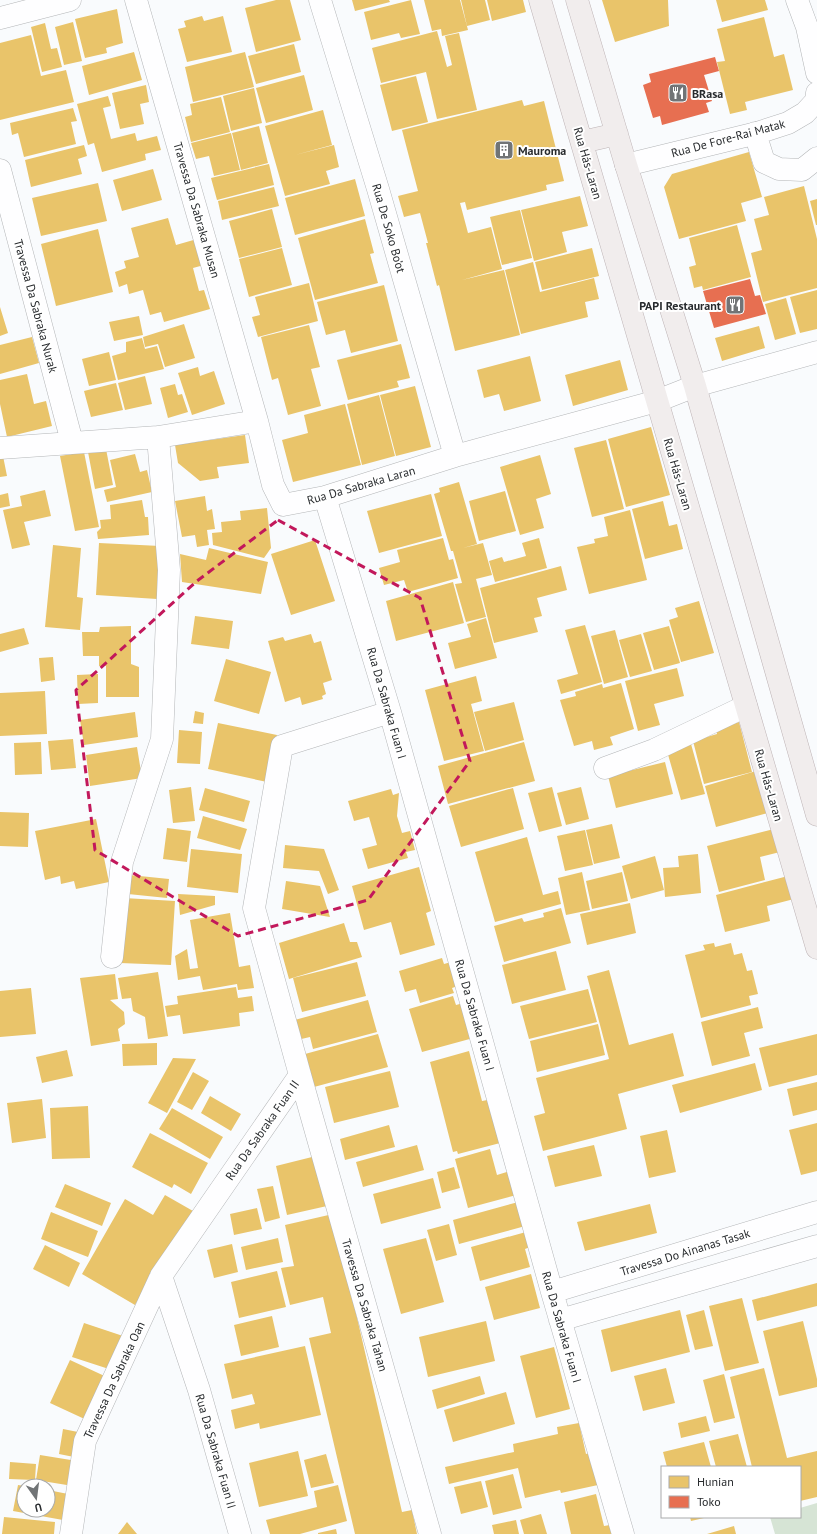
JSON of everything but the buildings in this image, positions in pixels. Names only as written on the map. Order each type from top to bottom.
[{"type":"main road","name":"Rua Hás-Laran","points":[[540,0],[817,948]]},
{"type":"main road","points":[[577,0],[626,165],[695,386],[817,815]]},
{"type":"main road","points":[[582,142],[617,134]]},
{"type":"street","points":[[0,18],[70,0]]},
{"type":"street","name":"Travessa Da Sabraka Musan","points":[[136,0],[257,421]]},
{"type":"street","name":"Rua De Soko Bo’ot","points":[[320,0],[378,189],[455,456]]},
{"type":"street","points":[[797,0],[812,25],[817,73]]},
{"type":"street","name":"Rua De Fore-Rai Matak","points":[[626,165],[755,133],[788,123],[805,114],[817,99]]},
{"type":"street","points":[[755,133],[764,162],[779,169],[802,170],[817,158]]},
{"type":"street","name":"Travessa Da Sabraka Nurak","points":[[0,170],[72,442]]},
{"type":"street","name":"Rua Da Sabraka Laran","points":[[257,421],[273,485],[283,505],[325,497],[455,456],[657,401],[695,386],[817,352]]},
{"type":"street","points":[[0,448],[72,442],[158,438],[257,421]]},
{"type":"street","points":[[112,957],[122,862],[162,738],[169,570],[158,438]]},
{"type":"street","name":"Rua Da Sabraka Fuan I","points":[[325,497],[390,712],[552,1292],[623,1534]]},
{"type":"street","points":[[605,768],[654,750],[746,706]]},
{"type":"street","name":"Rua Da Sabraka Fuan II","points":[[240,1534],[199,1390],[161,1276],[300,1075],[254,908],[282,746],[390,712]]},
{"type":"street","name":"Travessa Da Sabraka Tahan","points":[[300,1075],[430,1534]]},
{"type":"street","name":"Travessa Do Ainanas Tasak","points":[[552,1292],[817,1212]]},
{"type":"street","points":[[560,1320],[817,1246]]},
{"type":"street","name":"Travessa Da Sabraka Oan","points":[[71,1534],[85,1441],[161,1276]]},
{"type":"highlighted area","points":[[278,520],[420,598],[470,761],[368,900],[238,936],[95,850],[76,690],[197,581]]},
{"type":"green space","points":[[817,1503],[817,1534],[775,1534],[770,1518],[801,1518],[801,1508]]},
{"type":"place","name":"BRasa","points":[[678,93]]},
{"type":"place","name":"Mauroma","points":[[504,150]]},
{"type":"place","name":"PAPI Restaurant","points":[[735,305]]}]
